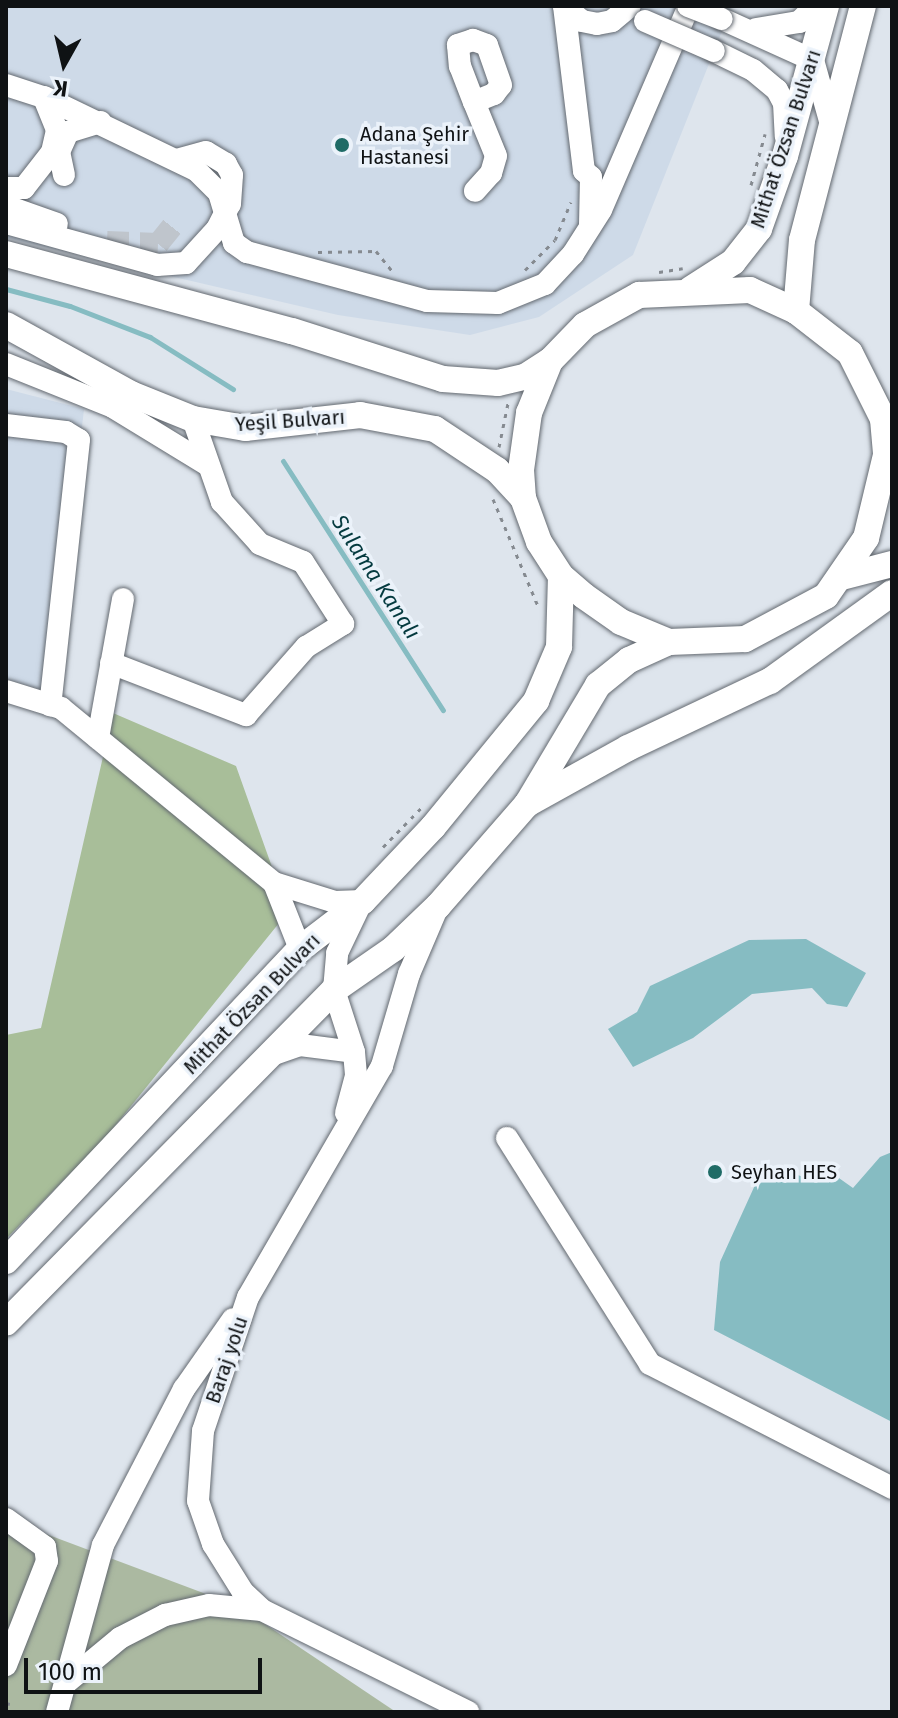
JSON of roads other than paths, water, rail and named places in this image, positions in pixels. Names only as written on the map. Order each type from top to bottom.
[{"type":"main road","name":"Mithat Özsan Bulvarı","points":[[692,277],[750,245],[785,156],[826,6]]},
{"type":"main road","name":"Mithat Özsan Bulvarı","points":[[796,311],[802,240],[830,121],[863,6]]},
{"type":"main road","points":[[6,254],[176,298],[443,379],[498,383],[525,377],[550,361],[608,308],[639,295],[692,277],[750,290],[796,311],[850,353],[883,419],[889,459],[866,538],[826,596],[745,639],[669,642],[629,660],[598,685],[527,804],[438,906],[393,949],[334,990],[6,1323]]},
{"type":"main road","name":"Yeşil Bulvarı","points":[[6,325],[131,394],[193,419],[245,428],[360,415],[405,420],[464,445],[523,498]]},
{"type":"main road","points":[[550,361],[529,413],[523,498],[539,542],[561,576],[621,622],[669,642]]},
{"type":"main road","points":[[842,577],[892,564]]},
{"type":"main road","name":"Mithat Özsan Bulvarı","points":[[6,1261],[300,949],[363,901],[433,827],[543,689],[559,647],[561,576]]},
{"type":"main road","points":[[527,804],[628,748],[770,681],[892,593]]},
{"type":"street","points":[[564,6],[584,171],[591,177],[590,228]]},
{"type":"street","points":[[564,6],[582,21],[597,24],[633,13],[753,70],[777,90],[787,123],[785,156]]},
{"type":"street","points":[[223,215],[234,243],[247,252],[455,305],[498,303],[545,284],[590,228],[658,86],[688,6],[813,60],[830,121]]},
{"type":"street","points":[[722,19],[779,29],[799,22],[815,6]]},
{"type":"street","points":[[6,85],[44,97],[176,160],[206,152],[226,164],[233,190],[205,248],[176,266],[6,223]]},
{"type":"street","points":[[6,188],[24,188],[52,152],[57,130],[44,97]]},
{"type":"street","points":[[474,102],[496,156],[491,173],[475,191]]},
{"type":"street","points":[[64,175],[62,141],[77,127],[100,122]]},
{"type":"street","points":[[6,206],[107,242]]},
{"type":"street","points":[[6,364],[113,407],[206,464]]},
{"type":"street","points":[[111,663],[246,715],[306,647],[343,624],[303,562],[260,544],[222,502],[206,464],[193,419]]},
{"type":"street","points":[[6,425],[66,432],[79,440],[50,705]]},
{"type":"street","points":[[98,738],[123,599]]},
{"type":"street","points":[[6,691],[50,705],[98,738],[274,883],[335,902],[363,901],[337,953],[334,990],[354,1052],[356,1075],[339,1141]]},
{"type":"street","points":[[274,883],[300,949]]},
{"type":"street","name":"Baraj yolu","points":[[438,906],[409,974],[382,1066],[248,1297],[203,1431],[198,1501],[213,1544],[243,1592],[262,1610],[468,1712]]},
{"type":"street","points":[[270,1056],[300,1045],[354,1052]]},
{"type":"street","points":[[507,1138],[650,1364],[892,1488]]},
{"type":"street","points":[[57,1712],[103,1545],[184,1389],[248,1297]]},
{"type":"street","points":[[6,1519],[45,1547],[47,1561],[6,1665]]},
{"type":"street","points":[[67,1682],[120,1638],[165,1615],[209,1605],[262,1610]]},
{"type":"water","points":[[806,939],[866,973],[847,1007],[827,1004],[812,988],[752,994],[693,1038],[633,1067],[608,1029],[637,1012],[650,986],[749,940]]},
{"type":"water","points":[[892,1152],[892,1422],[714,1330],[720,1262],[765,1163],[806,1178],[829,1171],[853,1188],[880,1157]]},
{"type":"waterway","name":"Sulama Kanalı","points":[[6,289],[70,306],[150,337],[233,389]]},
{"type":"waterway","name":"Sulama Kanalı","points":[[283,461],[443,710]]},
{"type":"tunnel","points":[[107,242],[158,244],[175,223]]},
{"type":"place","name":"Adana Şehir Hastanesi","points":[[342,145]]},
{"type":"place","name":"Seyhan HES","points":[[715,1172]]}]
